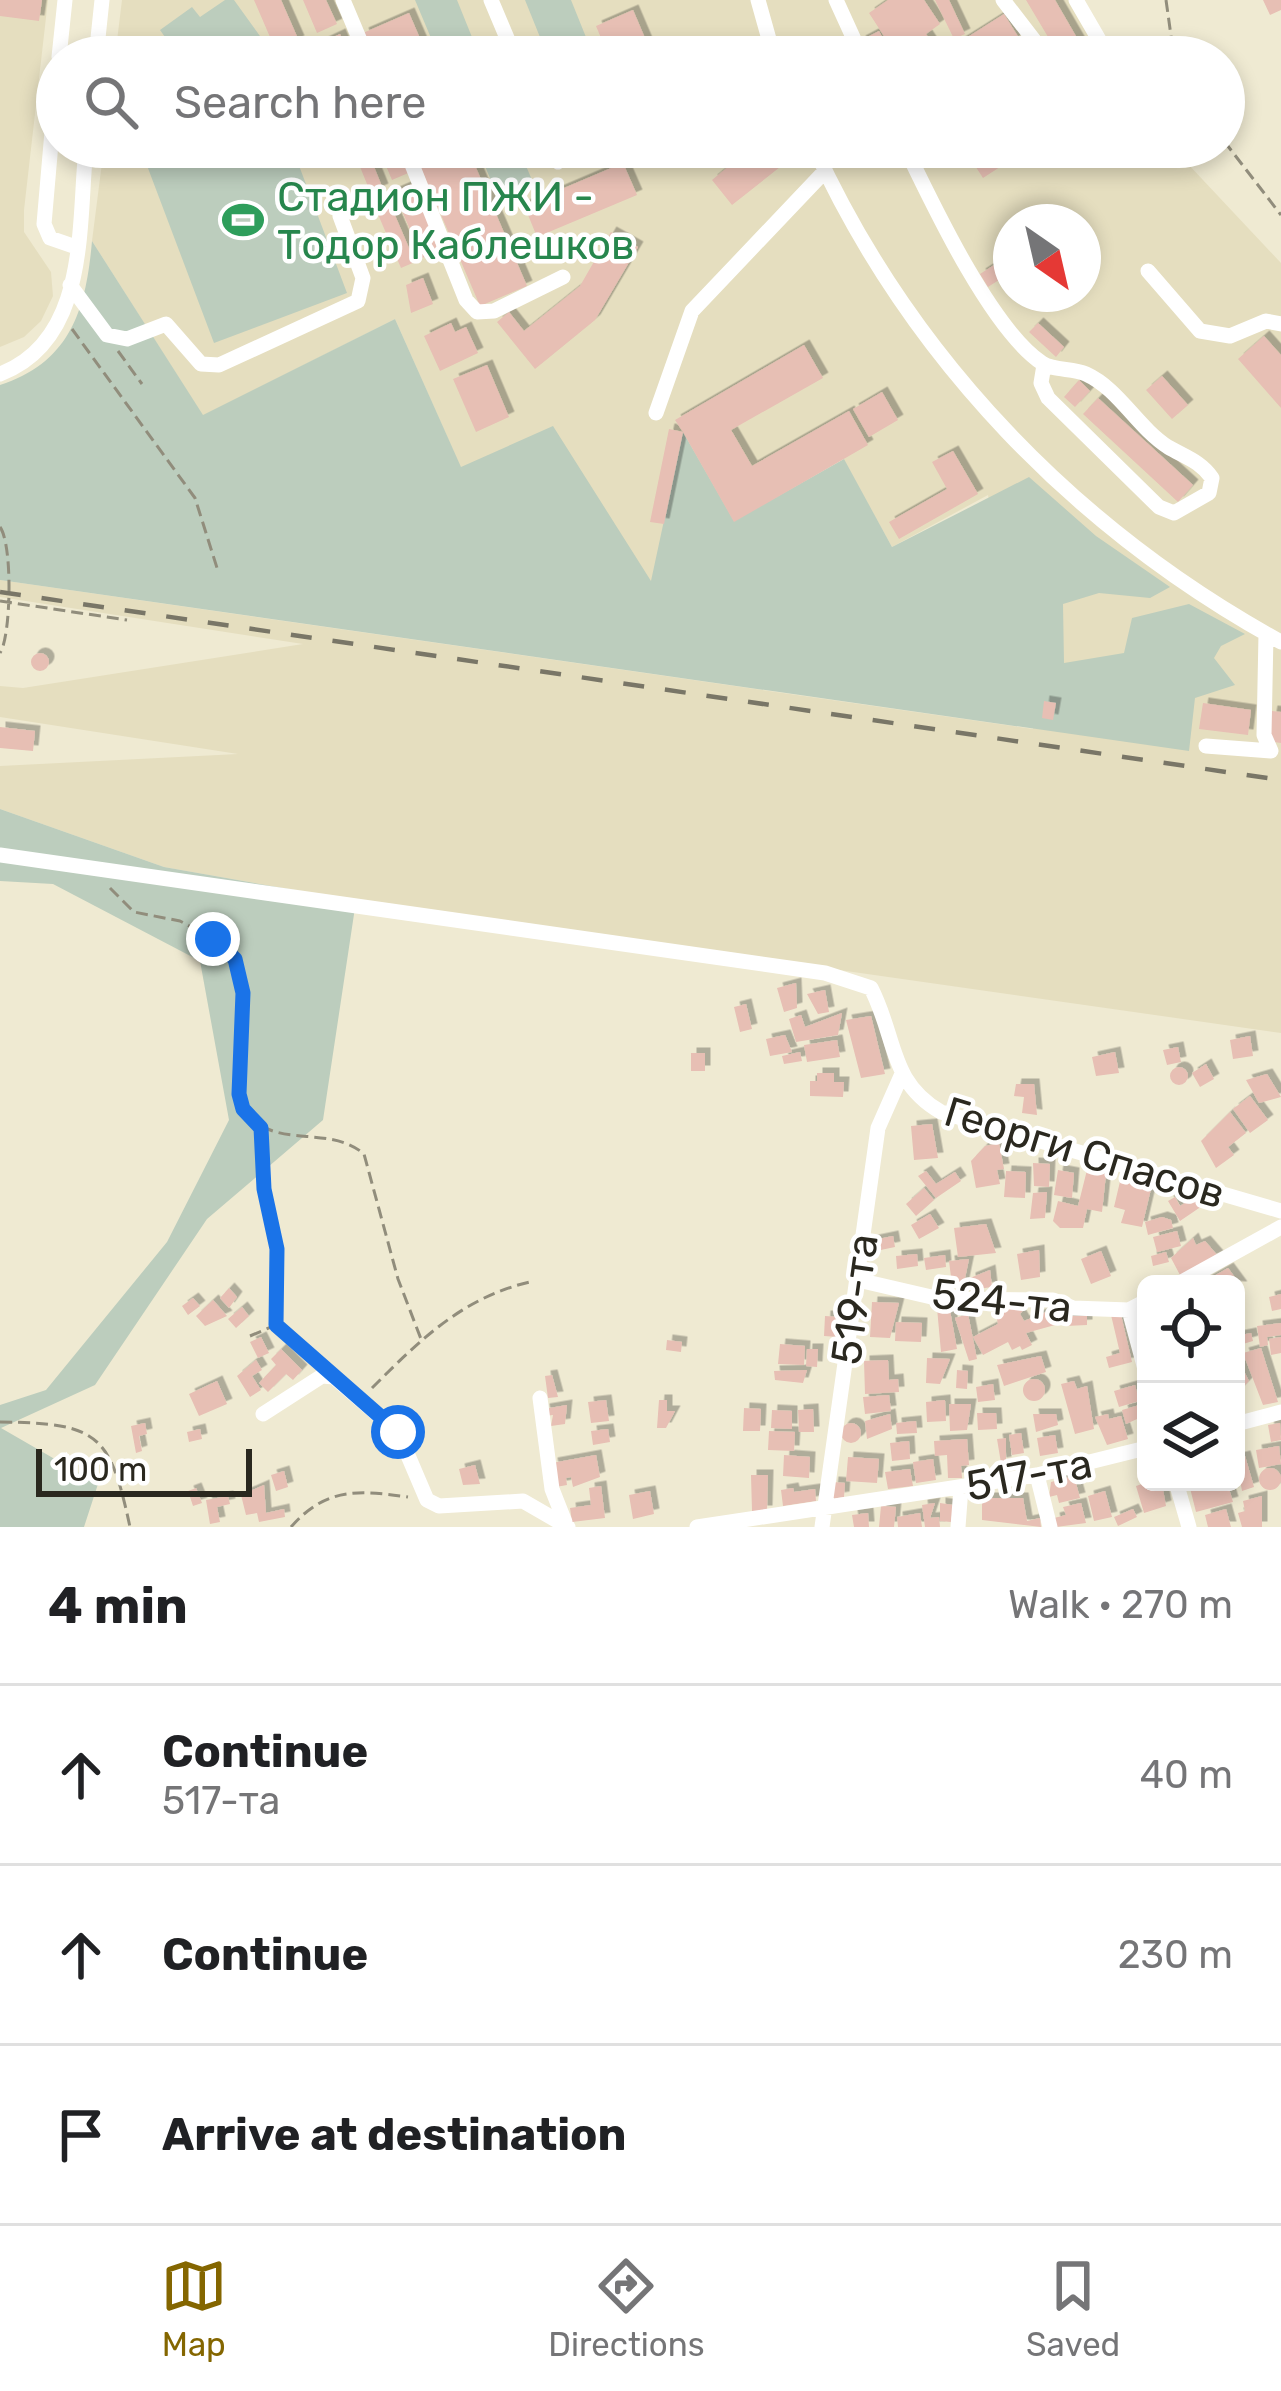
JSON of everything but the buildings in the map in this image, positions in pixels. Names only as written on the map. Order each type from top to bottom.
[{"type":"street","points":[[61,36],[64,0]]},
{"type":"street","points":[[98,36],[102,0]]},
{"type":"street","points":[[491,0],[506,36]]},
{"type":"street","points":[[758,0],[768,36]]},
{"type":"street","points":[[836,0],[852,36]]},
{"type":"street","points":[[1004,0],[1031,36]]},
{"type":"street","points":[[1076,0],[1097,36]]},
{"type":"street","points":[[347,1],[360,36]]},
{"type":"street","points":[[49,168],[44,224],[50,238],[76,247]]},
{"type":"street","points":[[0,374],[34,355],[64,318],[84,168]]},
{"type":"street","points":[[413,168],[466,300],[477,312],[494,311],[563,277]]},
{"type":"street","points":[[823,168],[847,219],[945,361],[1030,461],[1107,528],[1208,602],[1274,638],[1264,735],[1271,751],[1206,746]]},
{"type":"street","points":[[916,168],[967,269],[1044,365],[1085,374],[1107,388],[1147,432],[1202,464],[1212,478],[1209,493],[1174,513],[1159,507],[1048,398],[1041,382],[1044,365]]},
{"type":"street","points":[[656,413],[692,311],[824,171]]},
{"type":"street","points":[[70,285],[107,335],[127,339],[166,324],[201,364],[219,365],[358,302],[363,278],[340,216]]},
{"type":"street","points":[[1148,272],[1200,331],[1230,336],[1266,321],[1281,324]]},
{"type":"street","points":[[0,855],[825,974],[871,988],[890,1025],[901,1076]]},
{"type":"street","name":"Георги Спасов","points":[[901,1076],[912,1096],[940,1112],[1281,1211]]},
{"type":"street","name":"519-та","points":[[823,1518],[878,1128],[901,1076]]},
{"type":"street","points":[[1194,1275],[1281,1227]]},
{"type":"street","name":"524-та","points":[[858,1280],[940,1298],[1053,1300],[1073,1308],[1129,1310],[1137,1305]]},
{"type":"street","points":[[1129,1310],[1137,1340]]},
{"type":"street","points":[[263,1414],[322,1376],[334,1378],[398,1432],[428,1500],[439,1505],[523,1501],[567,1525]]},
{"type":"street","points":[[540,1398],[552,1489],[567,1525]]},
{"type":"street","points":[[1245,1422],[1281,1412]]},
{"type":"street","name":"517-та","points":[[697,1527],[823,1518],[1137,1450]]},
{"type":"street","points":[[1037,1475],[1050,1527]]},
{"type":"street","points":[[958,1527],[962,1488]]},
{"type":"street","points":[[1179,1491],[1190,1527]]},
{"type":"path","points":[[1166,0],[1171,36]]},
{"type":"path","points":[[1245,168],[1281,215]]},
{"type":"path","points":[[64,318],[195,499],[218,571]]},
{"type":"path","points":[[107,335],[142,383]]},
{"type":"path","points":[[0,527],[12,560],[2,602],[10,630],[0,653]]},
{"type":"path","points":[[2,602],[127,620]]},
{"type":"path","points":[[73,866],[114,890],[134,912],[180,921],[235,959],[243,993],[239,1094],[243,1109],[274,1135],[344,1142],[364,1154],[398,1280],[421,1339]]},
{"type":"path","points":[[261,1128],[264,1189],[277,1249],[276,1325],[334,1378]]},
{"type":"path","points":[[362,1398],[421,1339],[493,1290],[534,1281]]},
{"type":"path","points":[[250,1336],[276,1325]]},
{"type":"path","points":[[0,1422],[40,1422],[104,1444],[112,1456],[130,1527]]},
{"type":"path","points":[[291,1527],[325,1498],[350,1490],[428,1500]]},
{"type":"shaded area","points":[[0,0],[48,0],[44,36],[36,36],[36,105],[24,232],[51,272],[53,296],[41,321],[24,337],[0,347]]},
{"type":"shaded area","points":[[122,0],[1076,0],[1097,36],[118,36]]},
{"type":"shaded area","points":[[101,168],[1192,168],[1281,263],[1281,1033],[356,901],[164,867],[0,809],[0,766],[238,754],[0,717],[0,686],[23,688],[303,644],[0,597],[0,580],[1033,729],[988,495],[892,547],[843,459],[734,522],[683,434],[652,582],[461,468],[395,319],[203,416],[92,241]]},
{"type":"green space","points":[[225,0],[234,0],[260,36],[164,36],[160,30],[192,7],[200,17]]},
{"type":"green space","points":[[415,0],[457,0],[472,36],[430,36]]},
{"type":"green space","points":[[525,0],[571,0],[586,36],[540,36]]},
{"type":"green space","name":"Стадион ПЖИ - Тодор Каблешков","points":[[148,168],[300,168],[347,293],[214,343]]},
{"type":"green space","points":[[486,168],[527,168],[532,180],[497,195]]},
{"type":"green space","points":[[92,241],[203,415],[395,319],[461,467],[553,426],[651,581],[683,432],[734,521],[844,459],[892,547],[1029,477],[1096,536],[1170,587],[1150,598],[1099,593],[1063,604],[1064,663],[1124,653],[1132,618],[1189,604],[1245,634],[1221,646],[1214,658],[1235,685],[1195,698],[1189,751],[0,580],[0,385],[43,362],[70,330],[85,289]]},
{"type":"green space","points":[[0,809],[164,867],[356,901],[323,1120],[207,1219],[95,1385],[1,1428],[98,1484],[84,1527],[0,1527],[0,1405],[46,1390],[167,1242],[229,1120],[200,961],[53,884],[0,881]]},
{"type":"railway","points":[[0,592],[1281,780]]},
{"type":"place","name":"Стадион ПЖИ - Тодор Каблешков","points":[[243,220]]},
{"type":"route","points":[[213,939],[235,959],[243,993],[239,1029],[244,1061],[239,1094],[243,1109],[261,1128],[264,1189],[277,1249],[272,1309],[276,1325],[398,1432]]}]
